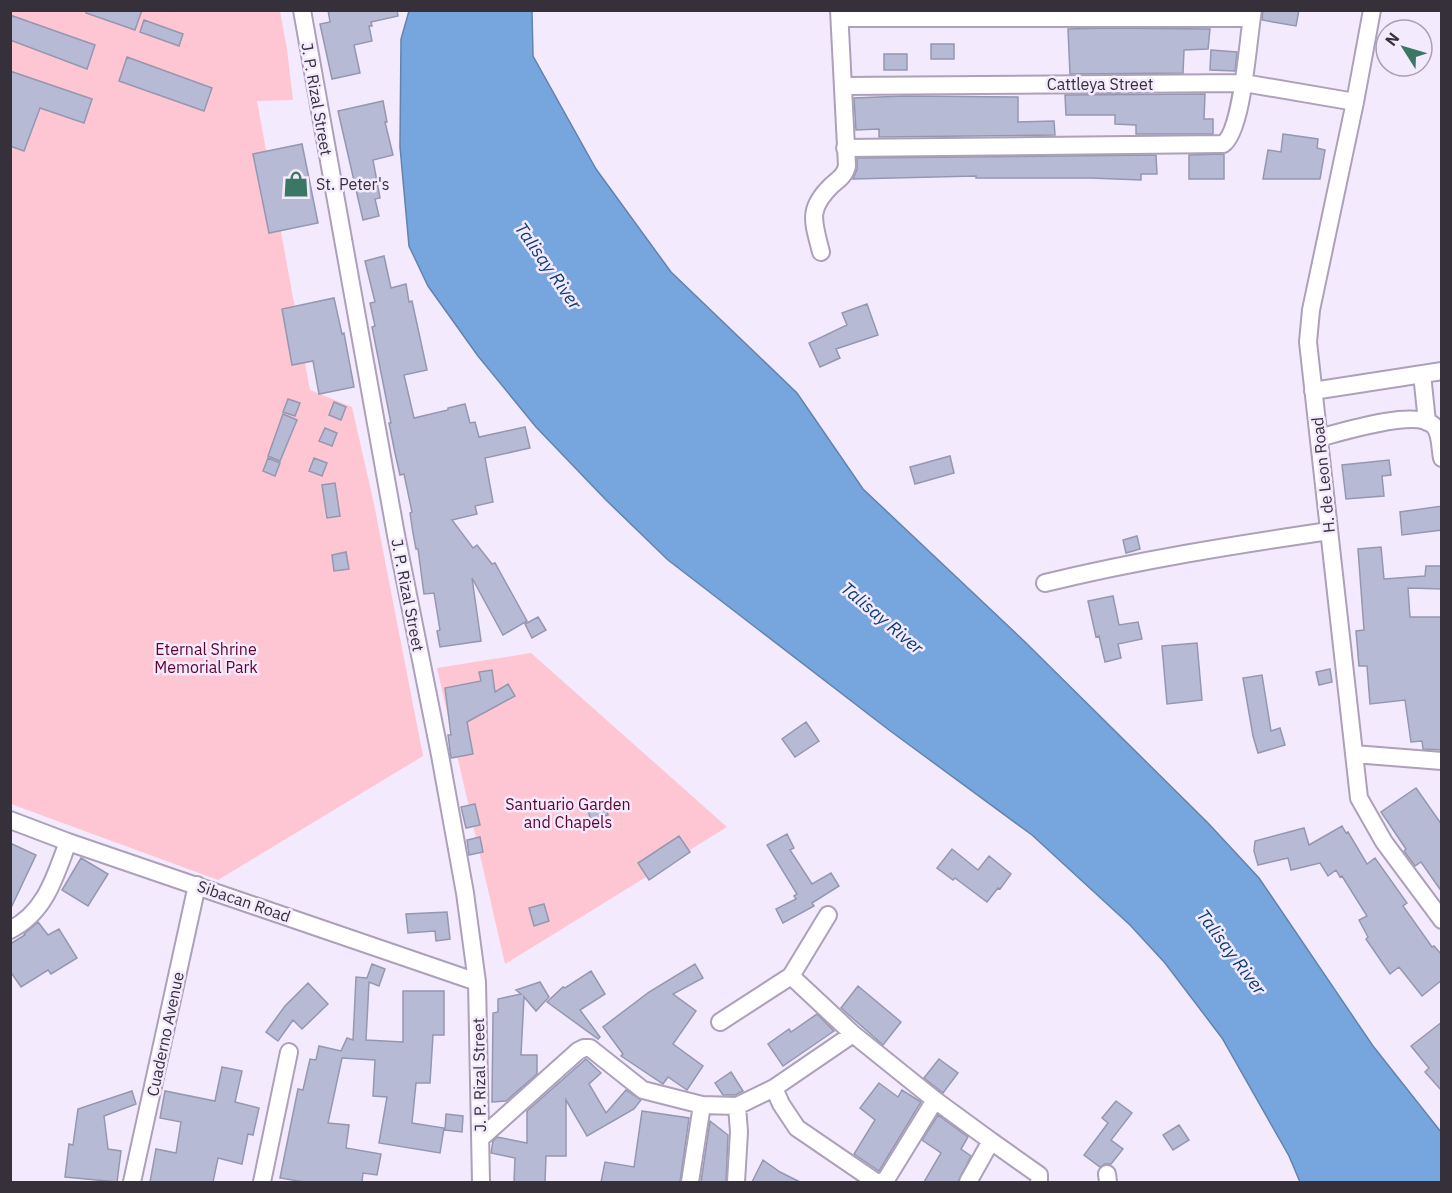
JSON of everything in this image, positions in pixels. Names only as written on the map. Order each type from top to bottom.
[{"type":"street","name":"J. P. Rizal Street","points":[[302,10],[394,525],[465,894],[477,982],[481,1182]]},
{"type":"street","name":"H. de Leon Road","points":[[1372,10],[1308,325],[1313,391],[1359,798],[1384,842],[1442,920]]},
{"type":"street","points":[[821,252],[814,208],[825,192],[846,171],[839,14],[1252,14],[1244,83],[1233,132],[1229,141],[1223,144],[845,148]]},
{"type":"street","name":"Cattleya Street","points":[[843,86],[1244,83],[1355,102]]},
{"type":"street","points":[[1313,391],[1442,371]]},
{"type":"street","points":[[1422,374],[1427,422]]},
{"type":"street","points":[[1319,438],[1389,420],[1409,419],[1434,425],[1442,458]]},
{"type":"street","points":[[1045,584],[1134,563],[1329,531]]},
{"type":"street","points":[[1354,754],[1442,761]]},
{"type":"street","name":"Sibacan Road","points":[[10,819],[68,842],[477,982]]},
{"type":"street","points":[[10,930],[35,912],[49,893],[68,842]]},
{"type":"street","name":"Cuaderno Avenue","points":[[132,1182],[197,885]]},
{"type":"street","points":[[720,1022],[791,976],[828,915]]},
{"type":"street","points":[[791,976],[853,1034],[935,1100],[1039,1175],[1039,1182]]},
{"type":"street","points":[[481,1138],[584,1048],[590,1048],[643,1089],[702,1105],[737,1106],[774,1088],[853,1034]]},
{"type":"street","points":[[262,1182],[289,1052]]},
{"type":"street","points":[[774,1088],[797,1128],[876,1182]]},
{"type":"street","points":[[882,1182],[887,1178],[935,1100]]},
{"type":"street","points":[[690,1182],[702,1105]]},
{"type":"street","points":[[736,1182],[740,1132],[737,1106]]},
{"type":"street","points":[[968,1182],[991,1141]]},
{"type":"green space","name":"Eternal Shrine Memorial Park","points":[[10,11],[280,11],[293,100],[257,101],[310,390],[352,407],[374,504],[423,756],[218,880],[11,804]]},
{"type":"green space","name":"Santuario Garden and Chapels","points":[[531,653],[727,827],[505,964],[437,668]]},
{"type":"water","name":"Talisay River","points":[[409,11],[532,11],[533,56],[596,169],[671,272],[797,393],[863,489],[1024,641],[1208,823],[1259,878],[1373,1046],[1441,1132],[1441,1182],[1300,1182],[1289,1156],[1222,1038],[1165,963],[1130,925],[1032,835],[889,730],[668,560],[536,427],[478,356],[428,286],[409,246],[400,147],[401,39]]},
{"type":"building","points":[[86,10],[142,10],[135,30],[86,13]]},
{"type":"building","points":[[328,10],[397,10],[398,16],[371,22],[372,26],[369,26],[372,41],[354,45],[360,73],[332,79],[320,24],[330,22]]},
{"type":"building","points":[[1263,10],[1299,10],[1296,26],[1262,20]]},
{"type":"building","points":[[10,15],[95,45],[87,69],[10,40]]},
{"type":"building","points":[[144,20],[183,34],[179,46],[140,32]]},
{"type":"building","points":[[1068,29],[1210,29],[1208,49],[1184,50],[1183,73],[1070,74]]},
{"type":"building","points":[[931,44],[954,44],[954,59],[931,59]]},
{"type":"building","points":[[1211,50],[1237,52],[1235,71],[1210,70]]},
{"type":"building","points":[[884,54],[907,54],[907,70],[884,70]]},
{"type":"building","points":[[127,57],[212,88],[204,111],[119,81]]},
{"type":"building","points":[[10,71],[92,99],[84,123],[40,108],[24,151],[10,146]]},
{"type":"building","points":[[1205,94],[1204,119],[1213,119],[1213,134],[1136,134],[1136,125],[1115,124],[1115,115],[1066,115],[1065,95]]},
{"type":"building","points":[[1018,97],[1018,122],[1054,121],[1055,135],[879,137],[879,129],[856,130],[854,98]]},
{"type":"building","points":[[383,101],[387,122],[385,122],[393,155],[373,160],[380,198],[375,199],[379,216],[363,220],[338,111]]},
{"type":"building","points":[[1283,134],[1318,139],[1317,148],[1325,150],[1320,179],[1263,179],[1268,150],[1281,152]]},
{"type":"building","points":[[302,144],[318,223],[269,233],[253,154]]},
{"type":"building","points":[[1224,154],[1224,179],[1189,179],[1189,155]]},
{"type":"building","points":[[1156,155],[1157,174],[1141,174],[1141,180],[976,178],[976,176],[853,179],[857,169],[857,158]]},
{"type":"building","points":[[384,256],[391,288],[406,284],[427,370],[404,375],[414,418],[465,404],[470,423],[475,422],[479,437],[525,427],[530,448],[485,458],[493,502],[475,506],[477,514],[452,520],[473,548],[477,545],[492,564],[495,563],[527,621],[503,635],[472,578],[481,641],[440,647],[437,631],[440,630],[434,593],[424,594],[410,513],[412,512],[404,474],[400,475],[395,453],[372,327],[375,326],[370,303],[375,302],[365,261]]},
{"type":"building","points":[[334,298],[342,334],[344,333],[354,387],[319,394],[313,361],[292,365],[282,309]]},
{"type":"building","points":[[867,304],[878,335],[836,349],[840,358],[820,367],[809,343],[847,325],[842,313]]},
{"type":"building","points":[[288,399],[300,403],[295,416],[283,412]]},
{"type":"building","points":[[334,402],[346,407],[341,420],[329,415]]},
{"type":"building","points":[[283,414],[297,420],[280,461],[268,456]]},
{"type":"building","points":[[325,428],[337,433],[332,446],[319,441]]},
{"type":"building","points":[[950,456],[954,473],[915,484],[910,467]]},
{"type":"building","points":[[268,458],[280,463],[275,476],[263,471]]},
{"type":"building","points":[[314,458],[327,463],[322,476],[309,471]]},
{"type":"building","points":[[1389,460],[1391,475],[1382,476],[1384,496],[1346,499],[1342,465]]},
{"type":"building","points":[[335,483],[340,516],[327,518],[322,485]]},
{"type":"building","points":[[1442,506],[1442,530],[1402,535],[1400,512]]},
{"type":"building","points":[[1137,536],[1140,549],[1126,553],[1123,540]]},
{"type":"building","points":[[1381,547],[1384,579],[1425,576],[1426,566],[1442,566],[1442,589],[1408,588],[1410,617],[1442,617],[1442,750],[1423,749],[1422,741],[1411,742],[1405,700],[1370,704],[1367,666],[1359,666],[1356,631],[1364,630],[1358,549]]},
{"type":"building","points":[[346,552],[349,569],[334,571],[332,555]]},
{"type":"building","points":[[1113,596],[1119,625],[1138,622],[1142,639],[1118,644],[1121,658],[1105,662],[1099,636],[1096,637],[1088,601]]},
{"type":"building","points":[[538,617],[546,630],[532,638],[525,624]]},
{"type":"building","points":[[1197,643],[1202,700],[1167,704],[1162,646]]},
{"type":"building","points":[[1330,669],[1332,682],[1319,685],[1316,672]]},
{"type":"building","points":[[492,670],[495,692],[508,684],[515,696],[467,722],[473,754],[451,758],[448,735],[451,735],[445,688],[481,681],[479,672]]},
{"type":"building","points":[[1262,675],[1271,731],[1280,728],[1285,745],[1258,753],[1243,678]]},
{"type":"building","points":[[806,722],[819,741],[795,757],[782,739]]},
{"type":"building","points":[[1416,788],[1442,825],[1442,892],[1421,862],[1415,866],[1381,812]]},
{"type":"building","points":[[604,800],[608,815],[591,820],[586,805]]},
{"type":"building","points":[[475,804],[480,825],[466,828],[461,807]]},
{"type":"building","points":[[1342,826],[1367,864],[1375,858],[1407,903],[1403,906],[1432,947],[1434,946],[1442,955],[1442,980],[1422,996],[1399,967],[1390,974],[1366,939],[1368,937],[1359,920],[1367,916],[1336,870],[1328,876],[1320,863],[1291,870],[1288,858],[1258,865],[1254,851],[1255,841],[1304,828],[1309,845]]},
{"type":"building","points":[[787,834],[794,848],[790,850],[812,884],[831,873],[839,886],[812,903],[814,906],[783,923],[776,909],[796,899],[794,896],[797,894],[767,845]]},
{"type":"building","points":[[679,836],[690,852],[649,880],[638,863]]},
{"type":"building","points":[[480,837],[483,852],[469,855],[467,840]]},
{"type":"building","points":[[10,843],[36,855],[10,910]]},
{"type":"building","points":[[952,849],[978,870],[989,856],[1011,874],[987,902],[955,878],[953,880],[937,868]]},
{"type":"building","points":[[81,858],[108,874],[88,906],[62,890]]},
{"type":"building","points":[[544,904],[549,921],[534,926],[529,908]]},
{"type":"building","points":[[447,912],[450,939],[436,941],[435,931],[408,933],[406,914]]},
{"type":"building","points":[[38,922],[48,935],[59,929],[77,958],[51,974],[48,970],[21,987],[10,971],[10,944],[25,935]]},
{"type":"building","points":[[372,964],[385,969],[379,986],[369,982],[366,1040],[403,1042],[403,991],[444,991],[444,1035],[433,1035],[430,1083],[416,1083],[412,1123],[444,1128],[440,1153],[379,1143],[387,1097],[373,1096],[375,1060],[342,1058],[328,1123],[349,1125],[346,1148],[381,1154],[377,1175],[363,1173],[362,1182],[304,1182],[280,1178],[298,1089],[303,1090],[310,1059],[316,1060],[319,1046],[341,1051],[347,1038],[353,1040],[356,977],[367,978]]},
{"type":"building","points":[[695,964],[703,978],[673,994],[696,1011],[673,1044],[703,1066],[687,1090],[668,1077],[663,1084],[621,1056],[623,1054],[603,1027],[649,992]]},
{"type":"building","points":[[591,971],[605,994],[580,1010],[600,1037],[598,1039],[547,1002],[563,987],[565,988]]},
{"type":"building","points":[[540,982],[549,997],[536,1011],[524,997],[521,1055],[537,1055],[537,1074],[506,1101],[492,1102],[493,1013],[498,1012],[498,999],[521,994],[516,990]]},
{"type":"building","points":[[308,983],[328,1004],[302,1029],[293,1020],[278,1041],[266,1032],[285,1006]]},
{"type":"building","points":[[858,986],[901,1022],[883,1045],[841,1008]]},
{"type":"building","points":[[817,1014],[834,1031],[783,1066],[768,1044],[789,1029],[791,1032]]},
{"type":"building","points":[[1442,1022],[1442,1091],[1425,1072],[1429,1068],[1411,1046]]},
{"type":"building","points":[[586,1059],[601,1073],[589,1084],[606,1113],[626,1090],[641,1100],[634,1109],[587,1136],[566,1100],[566,1156],[546,1156],[545,1182],[514,1182],[515,1158],[491,1153],[493,1141],[497,1137],[527,1143],[527,1111]]},
{"type":"building","points":[[939,1059],[958,1073],[943,1093],[924,1078]]},
{"type":"building","points":[[222,1067],[242,1071],[235,1102],[259,1108],[253,1135],[248,1134],[242,1164],[218,1158],[213,1182],[150,1182],[156,1149],[176,1153],[181,1122],[160,1118],[165,1091],[215,1101]]},
{"type":"building","points":[[731,1072],[743,1091],[735,1095],[723,1095],[715,1083]]},
{"type":"building","points":[[879,1083],[898,1097],[902,1090],[921,1102],[879,1171],[854,1154],[875,1120],[860,1108]]},
{"type":"building","points":[[132,1091],[136,1104],[104,1116],[108,1149],[121,1151],[117,1182],[65,1177],[69,1144],[73,1145],[78,1109]]},
{"type":"building","points":[[1116,1101],[1132,1113],[1111,1140],[1123,1149],[1111,1164],[1100,1167],[1084,1155],[1108,1123],[1102,1118]]},
{"type":"building","points":[[642,1111],[689,1118],[680,1182],[601,1182],[605,1162],[634,1167]]},
{"type":"building","points":[[446,1114],[463,1116],[462,1132],[445,1130]]},
{"type":"building","points":[[938,1115],[968,1137],[961,1149],[971,1156],[958,1182],[924,1182],[941,1153],[922,1140]]},
{"type":"building","points":[[710,1121],[728,1135],[726,1182],[701,1182]]},
{"type":"building","points":[[1179,1125],[1189,1140],[1173,1150],[1163,1135]]},
{"type":"building","points":[[763,1160],[780,1172],[800,1182],[752,1182]]},
{"type":"place","name":"St. Peter's","points":[[296,184]]}]
